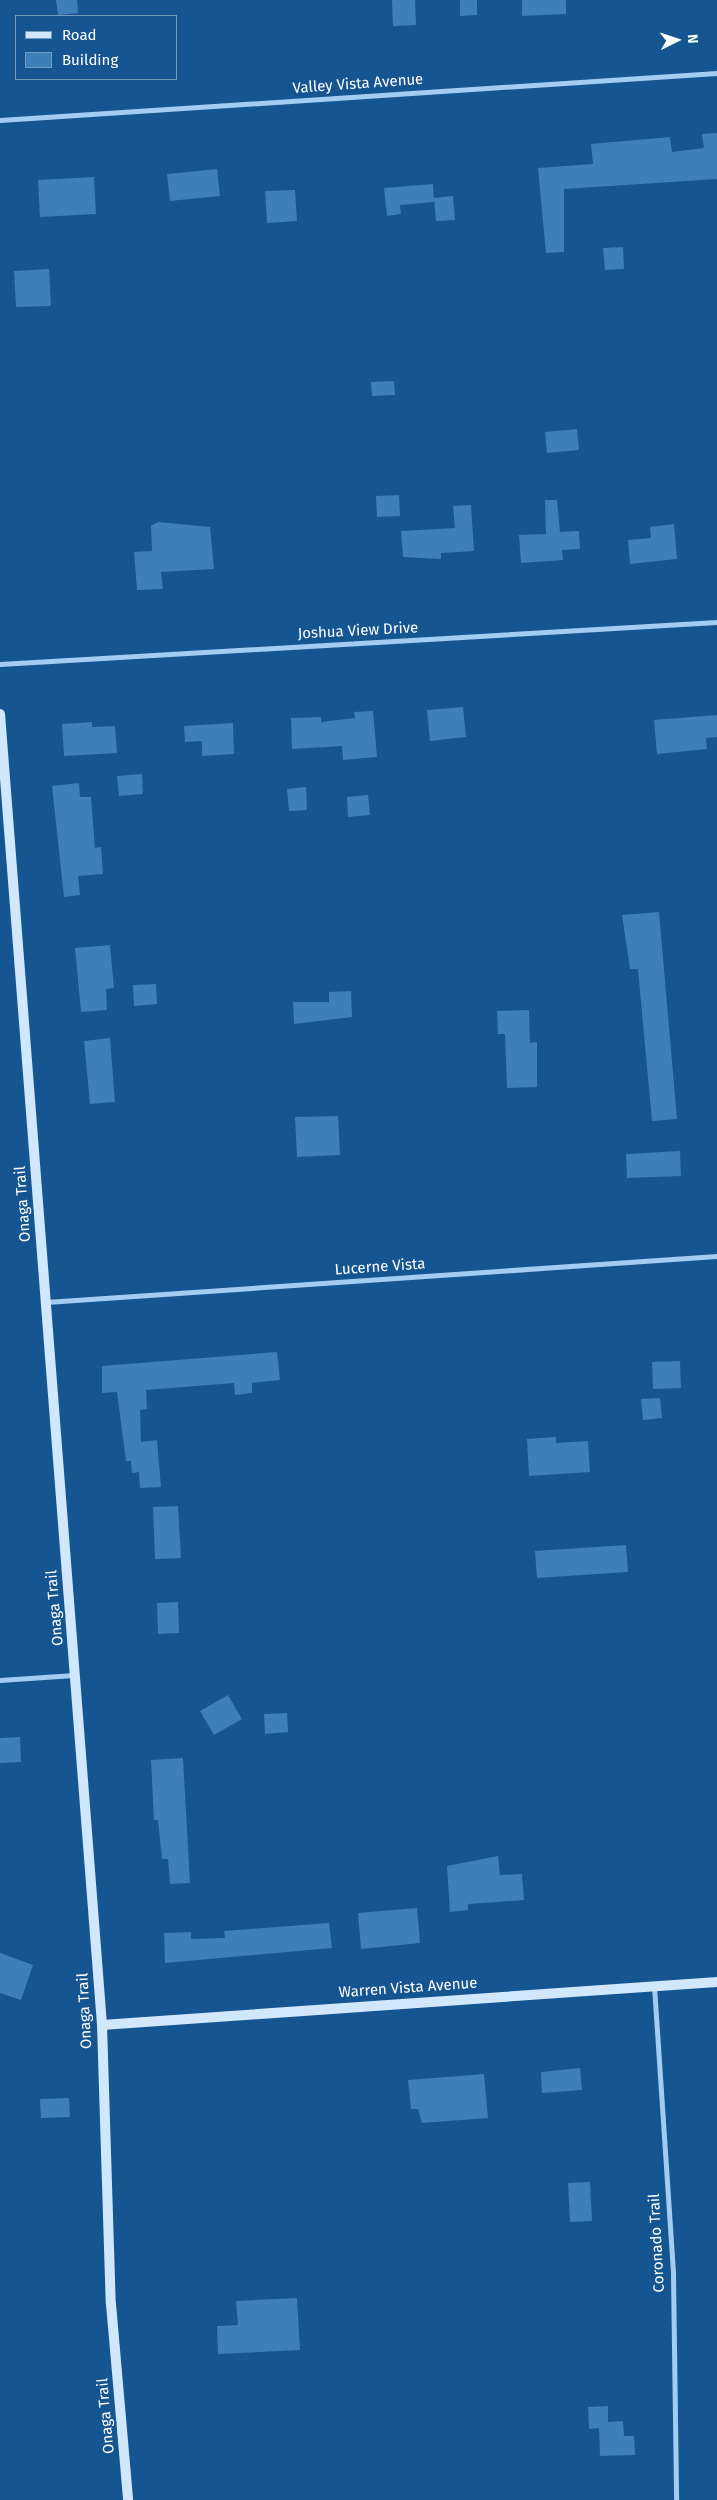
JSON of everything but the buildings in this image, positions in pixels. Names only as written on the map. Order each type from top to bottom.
[{"type":"street","name":"Valley Vista Avenue","points":[[0,120],[717,73]]},
{"type":"street","name":"Joshua View Drive","points":[[0,664],[717,622]]},
{"type":"street","name":"Onaga Trail","points":[[0,714],[102,2024],[111,2304],[128,2500]]},
{"type":"street","name":"Lucerne Vista","points":[[46,1302],[717,1256]]},
{"type":"street","points":[[0,1680],[75,1675]]},
{"type":"street","name":"Warren Vista Avenue","points":[[102,2024],[717,1982]]},
{"type":"street","name":"Coronado Trail","points":[[654,1986],[672,2275],[676,2500]]}]
